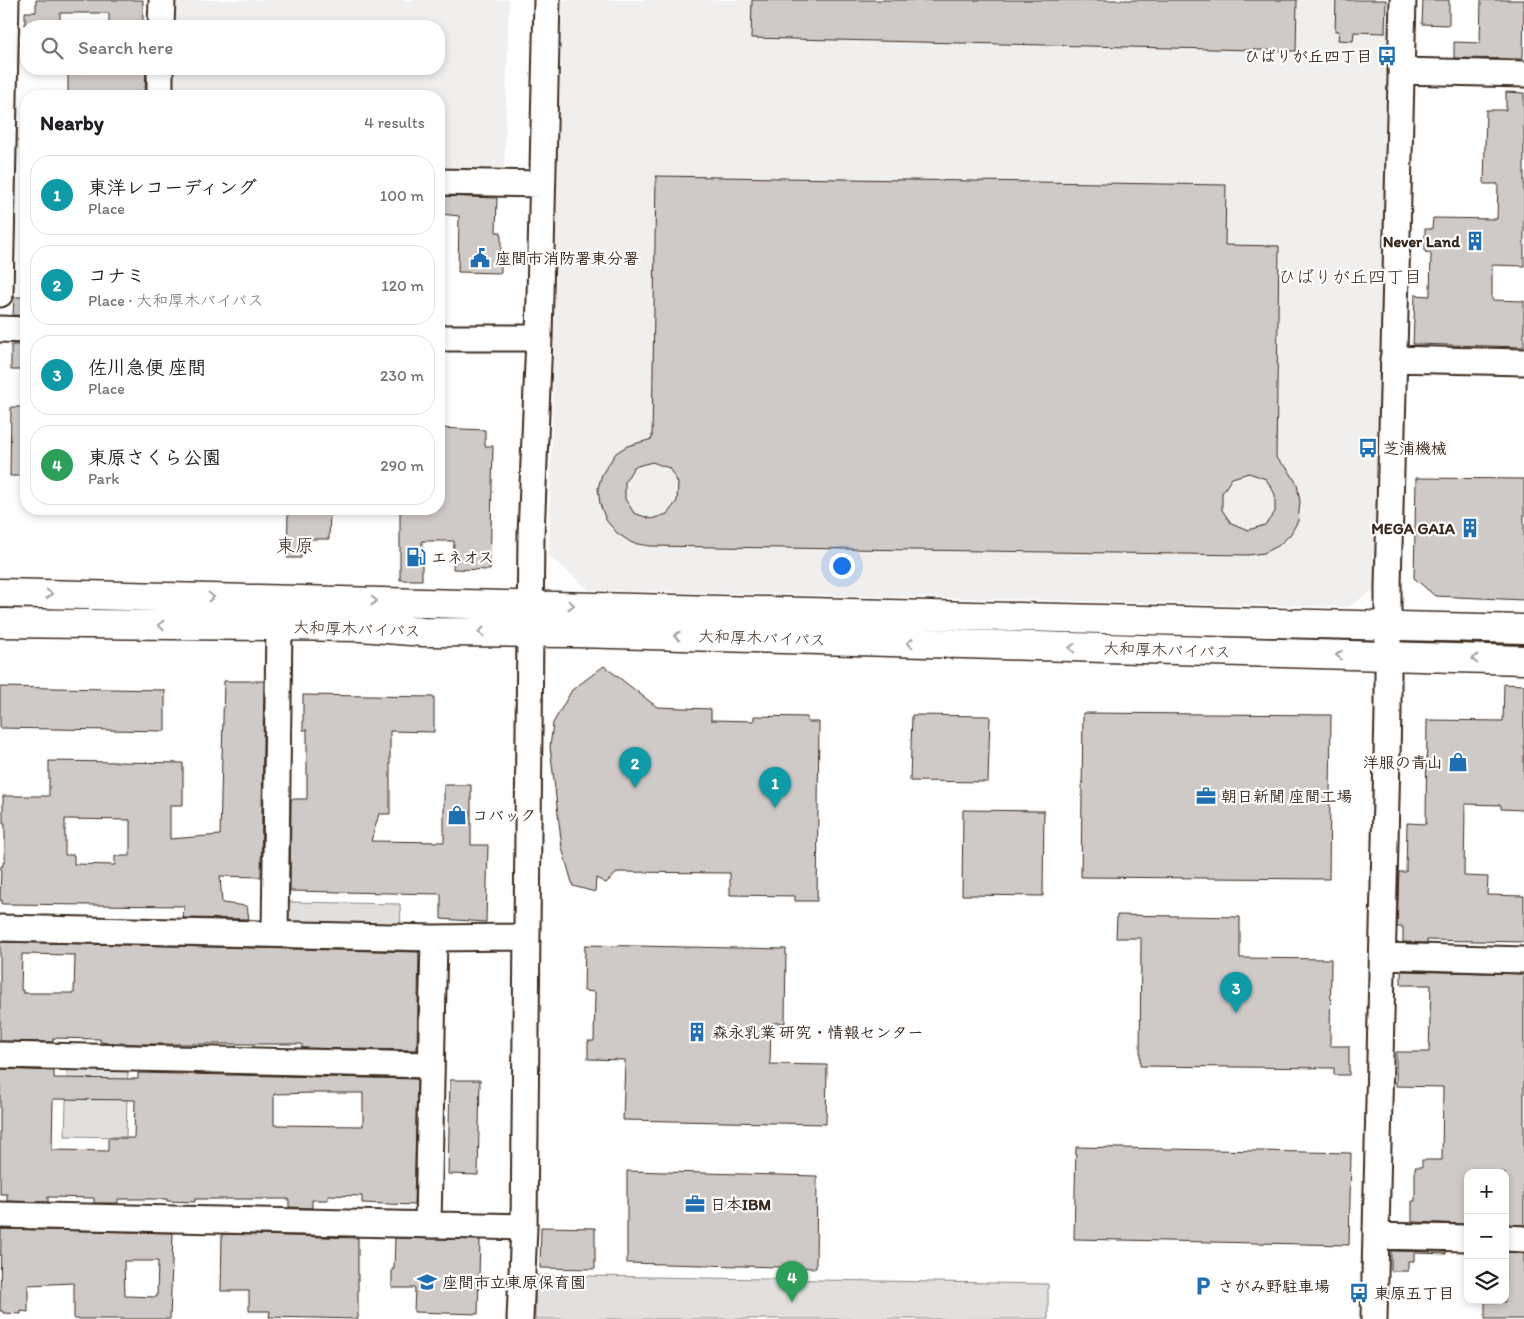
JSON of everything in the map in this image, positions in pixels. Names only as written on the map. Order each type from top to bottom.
[{"type":"highway","name":"大和厚木バイパス","points":[[0,593],[530,604],[1524,629]]},
{"type":"highway","name":"大和厚木バイパス","points":[[0,623],[361,627],[423,632],[530,633],[1524,660]]},
{"type":"street","points":[[0,294],[10,37],[6,0]]},
{"type":"street","points":[[161,20],[162,0]]},
{"type":"street","points":[[520,1319],[524,1227],[531,534],[539,338],[547,0]]},
{"type":"street","points":[[1374,1319],[1403,0]]},
{"type":"street","points":[[1401,71],[1524,74]]},
{"type":"street","points":[[160,75],[160,90]]},
{"type":"street","points":[[445,182],[542,184]]},
{"type":"street","points":[[0,329],[20,330]]},
{"type":"street","points":[[445,338],[539,338]]},
{"type":"street","points":[[1394,359],[1524,362]]},
{"type":"street","points":[[275,934],[278,626]]},
{"type":"street","points":[[0,928],[434,938],[526,937]]},
{"type":"street","points":[[428,1224],[434,938]]},
{"type":"street","points":[[1383,956],[1524,960]]},
{"type":"street","points":[[0,1056],[431,1065]]},
{"type":"street","points":[[0,1215],[524,1227]]},
{"type":"street","points":[[1376,1236],[1464,1238]]},
{"type":"street","points":[[1509,1238],[1524,1239]]},
{"type":"shaded area","points":[[172,0],[509,0],[504,177],[445,176],[445,90],[170,90],[170,75],[445,75],[445,20],[171,20]]},
{"type":"shaded area","points":[[562,0],[1391,0],[1377,588],[1348,607],[589,590],[549,556]]},
{"type":"shaded area","points":[[289,902],[400,904],[401,927],[288,927]]},
{"type":"shaded area","points":[[67,1067],[128,1067],[126,1137],[65,1136]]},
{"type":"shaded area","points":[[535,1275],[1048,1284],[1048,1319],[535,1319]]},
{"type":"building","points":[[36,0],[143,0],[143,20],[109,20],[109,13],[60,13],[60,20],[25,20],[25,12],[36,12]]},
{"type":"building","points":[[752,0],[1297,0],[1296,51],[751,38]]},
{"type":"building","points":[[1336,0],[1386,0],[1385,33],[1354,32],[1353,41],[1338,40],[1339,31],[1335,31]]},
{"type":"building","points":[[1423,0],[1449,0],[1449,25],[1422,24]]},
{"type":"building","points":[[1481,0],[1524,0],[1523,59],[1454,58],[1454,42],[1480,43]]},
{"type":"building","points":[[68,75],[146,75],[145,90],[68,90]]},
{"type":"building","points":[[1506,92],[1524,93],[1524,266],[1492,265],[1492,300],[1524,301],[1524,347],[1413,344],[1415,295],[1430,296],[1431,253],[1425,252],[1425,229],[1432,229],[1433,218],[1497,219],[1498,184],[1484,184],[1486,110],[1506,110]]},
{"type":"building","points":[[656,176],[1226,185],[1225,245],[1279,246],[1276,458],[1288,469],[1297,484],[1300,502],[1298,521],[1290,535],[1278,546],[1264,553],[1248,555],[650,546],[632,543],[617,533],[606,520],[600,504],[598,488],[602,474],[616,453],[627,446],[652,439]],"holes":[[[652,462],[669,468],[678,483],[677,501],[667,514],[651,519],[634,513],[625,499],[625,482],[634,467]],[[1249,473],[1266,479],[1275,494],[1275,512],[1265,525],[1248,530],[1231,523],[1222,510],[1222,493],[1232,478]]]},
{"type":"building","points":[[445,196],[497,198],[496,232],[501,232],[501,273],[458,272],[459,216],[445,214]]},
{"type":"building","points":[[14,297],[20,297],[20,316],[13,315]]},
{"type":"building","points":[[11,345],[20,345],[20,370],[11,370]]},
{"type":"building","points":[[11,407],[20,407],[20,476],[10,476]]},
{"type":"building","points":[[445,428],[485,430],[485,446],[493,446],[490,570],[453,569],[454,541],[422,541],[422,580],[400,580],[400,515],[445,515]]},
{"type":"building","name":"MEGA GAIA","points":[[1416,478],[1524,479],[1524,600],[1435,596],[1414,578]]},
{"type":"building","points":[[288,515],[330,515],[329,539],[303,539],[301,558],[287,558]]},
{"type":"building","points":[[604,666],[657,707],[711,709],[711,720],[754,721],[754,716],[807,717],[807,722],[819,722],[817,901],[795,901],[795,896],[730,895],[730,873],[618,872],[606,883],[596,878],[595,892],[573,886],[562,848],[550,747],[553,723],[572,690]]},
{"type":"building","points":[[224,681],[264,681],[261,877],[220,876],[222,903],[247,906],[249,919],[183,918],[184,906],[2,904],[2,900],[0,900],[1,866],[5,862],[3,796],[49,796],[49,761],[183,763],[183,805],[170,805],[170,839],[220,835]],"holes":[[[65,819],[130,820],[130,856],[115,856],[115,865],[74,864],[74,855],[65,855]]]},
{"type":"building","points":[[1504,684],[1524,685],[1524,810],[1501,809],[1501,805],[1465,804],[1464,876],[1488,877],[1487,895],[1524,896],[1524,942],[1427,940],[1427,943],[1403,942],[1403,927],[1397,927],[1399,872],[1406,872],[1407,823],[1426,824],[1427,720],[1503,721]]},
{"type":"building","points":[[0,687],[165,690],[165,731],[0,728]]},
{"type":"building","points":[[303,695],[434,697],[434,732],[390,731],[390,814],[379,814],[371,841],[444,842],[444,785],[471,785],[471,845],[488,845],[486,922],[441,919],[441,894],[290,891],[291,799],[307,799],[307,730],[303,730]]},
{"type":"building","name":"朝日新聞 座間工場","points":[[1083,713],[1331,715],[1329,879],[1081,877]]},
{"type":"building","points":[[912,715],[990,716],[988,782],[910,781]]},
{"type":"building","points":[[963,810],[1044,811],[1043,896],[962,895]]},
{"type":"building","points":[[1117,915],[1240,917],[1240,958],[1331,959],[1330,1046],[1349,1046],[1349,1075],[1334,1075],[1334,1068],[1140,1066],[1141,938],[1116,938]]},
{"type":"building","points":[[0,942],[419,952],[417,1050],[302,1048],[302,1044],[139,1044],[100,1042],[100,1039],[53,1038],[53,1042],[0,1041]],"holes":[[[22,954],[75,955],[74,993],[23,993],[23,990],[21,990]]]},
{"type":"building","name":"森永乳業 研究・情報センター","points":[[585,945],[786,949],[785,1023],[771,1023],[770,1064],[827,1065],[826,1124],[623,1120],[625,1060],[588,1059],[588,1041],[594,1041],[595,992],[584,991]]},
{"type":"building","points":[[1401,971],[1524,974],[1524,1225],[1509,1224],[1509,1169],[1464,1169],[1464,1224],[1412,1222],[1412,1201],[1415,1201],[1415,1167],[1422,1167],[1422,1160],[1442,1160],[1443,1087],[1396,1086],[1396,1052],[1429,1052],[1431,985],[1401,985]]},
{"type":"building","points":[[0,1069],[54,1071],[54,1078],[138,1079],[138,1073],[417,1079],[414,1205],[362,1203],[362,1196],[328,1195],[328,1200],[312,1200],[312,1208],[289,1207],[289,1199],[195,1199],[195,1202],[167,1201],[167,1199],[118,1199],[118,1203],[94,1203],[94,1198],[48,1197],[48,1202],[7,1201],[7,1194],[0,1194]],"holes":[[[363,1093],[363,1126],[274,1125],[274,1094]],[[53,1099],[135,1100],[134,1138],[108,1138],[108,1151],[52,1150]]]},
{"type":"building","points":[[450,1080],[480,1080],[478,1175],[448,1174]]},
{"type":"building","points":[[1076,1147],[1351,1153],[1349,1245],[1074,1239]]},
{"type":"building","points":[[627,1171],[817,1176],[816,1268],[627,1263]]},
{"type":"building","points":[[541,1227],[595,1228],[595,1269],[540,1268]]},
{"type":"building","points":[[1,1229],[173,1233],[170,1319],[74,1319],[74,1283],[28,1285],[28,1312],[21,1311],[21,1314],[3,1313],[3,1311],[0,1311]],"holes":[[[124,1261],[158,1261],[157,1297],[125,1296]]]},
{"type":"building","points":[[222,1234],[358,1238],[358,1319],[269,1317],[270,1311],[249,1311],[249,1291],[221,1291]]},
{"type":"building","points":[[395,1238],[480,1240],[478,1314],[414,1312],[415,1288],[392,1288]]},
{"type":"building","points":[[1391,1251],[1446,1252],[1446,1254],[1414,1253],[1414,1261],[1408,1261],[1408,1271],[1391,1271]]},
{"type":"building","points":[[1509,1252],[1524,1253],[1524,1319],[1485,1319],[1485,1304],[1509,1304]]},
{"type":"place","name":"ひばりが丘四丁目","points":[[1387,56]]},
{"type":"place","name":"Never Land","points":[[1475,241]]},
{"type":"place","name":"座間市消防署東分署","points":[[480,258]]},
{"type":"place","name":"芝浦機械","points":[[1368,448]]},
{"type":"place","name":"MEGA GAIA","points":[[1470,528]]},
{"type":"place","name":"エネオス","points":[[416,557]]},
{"type":"place","name":"洋服の青山","points":[[1458,762]]},
{"type":"place","name":"コナミ","points":[[635,788]]},
{"type":"place","name":"朝日新聞 座間工場","points":[[1206,796]]},
{"type":"place","name":"東洋レコーディング","points":[[775,808]]},
{"type":"place","name":"コバック","points":[[457,815]]},
{"type":"place","name":"佐川急便 座間","points":[[1236,1013]]},
{"type":"place","name":"森永乳業 研究・情報センター","points":[[697,1032]]},
{"type":"place","name":"日本IBM","points":[[695,1204]]},
{"type":"place","name":"座間市立東原保育園","points":[[427,1282]]},
{"type":"place","name":"さがみ野駐車場","points":[[1203,1286]]},
{"type":"place","name":"東原五丁目","points":[[1359,1293]]},
{"type":"place","name":"東原さくら公園","points":[[792,1302]]},
{"type":"district","name":"ひばりが丘四丁目","points":[[1350,277]]},
{"type":"district","name":"東原","points":[[295,545]]}]
